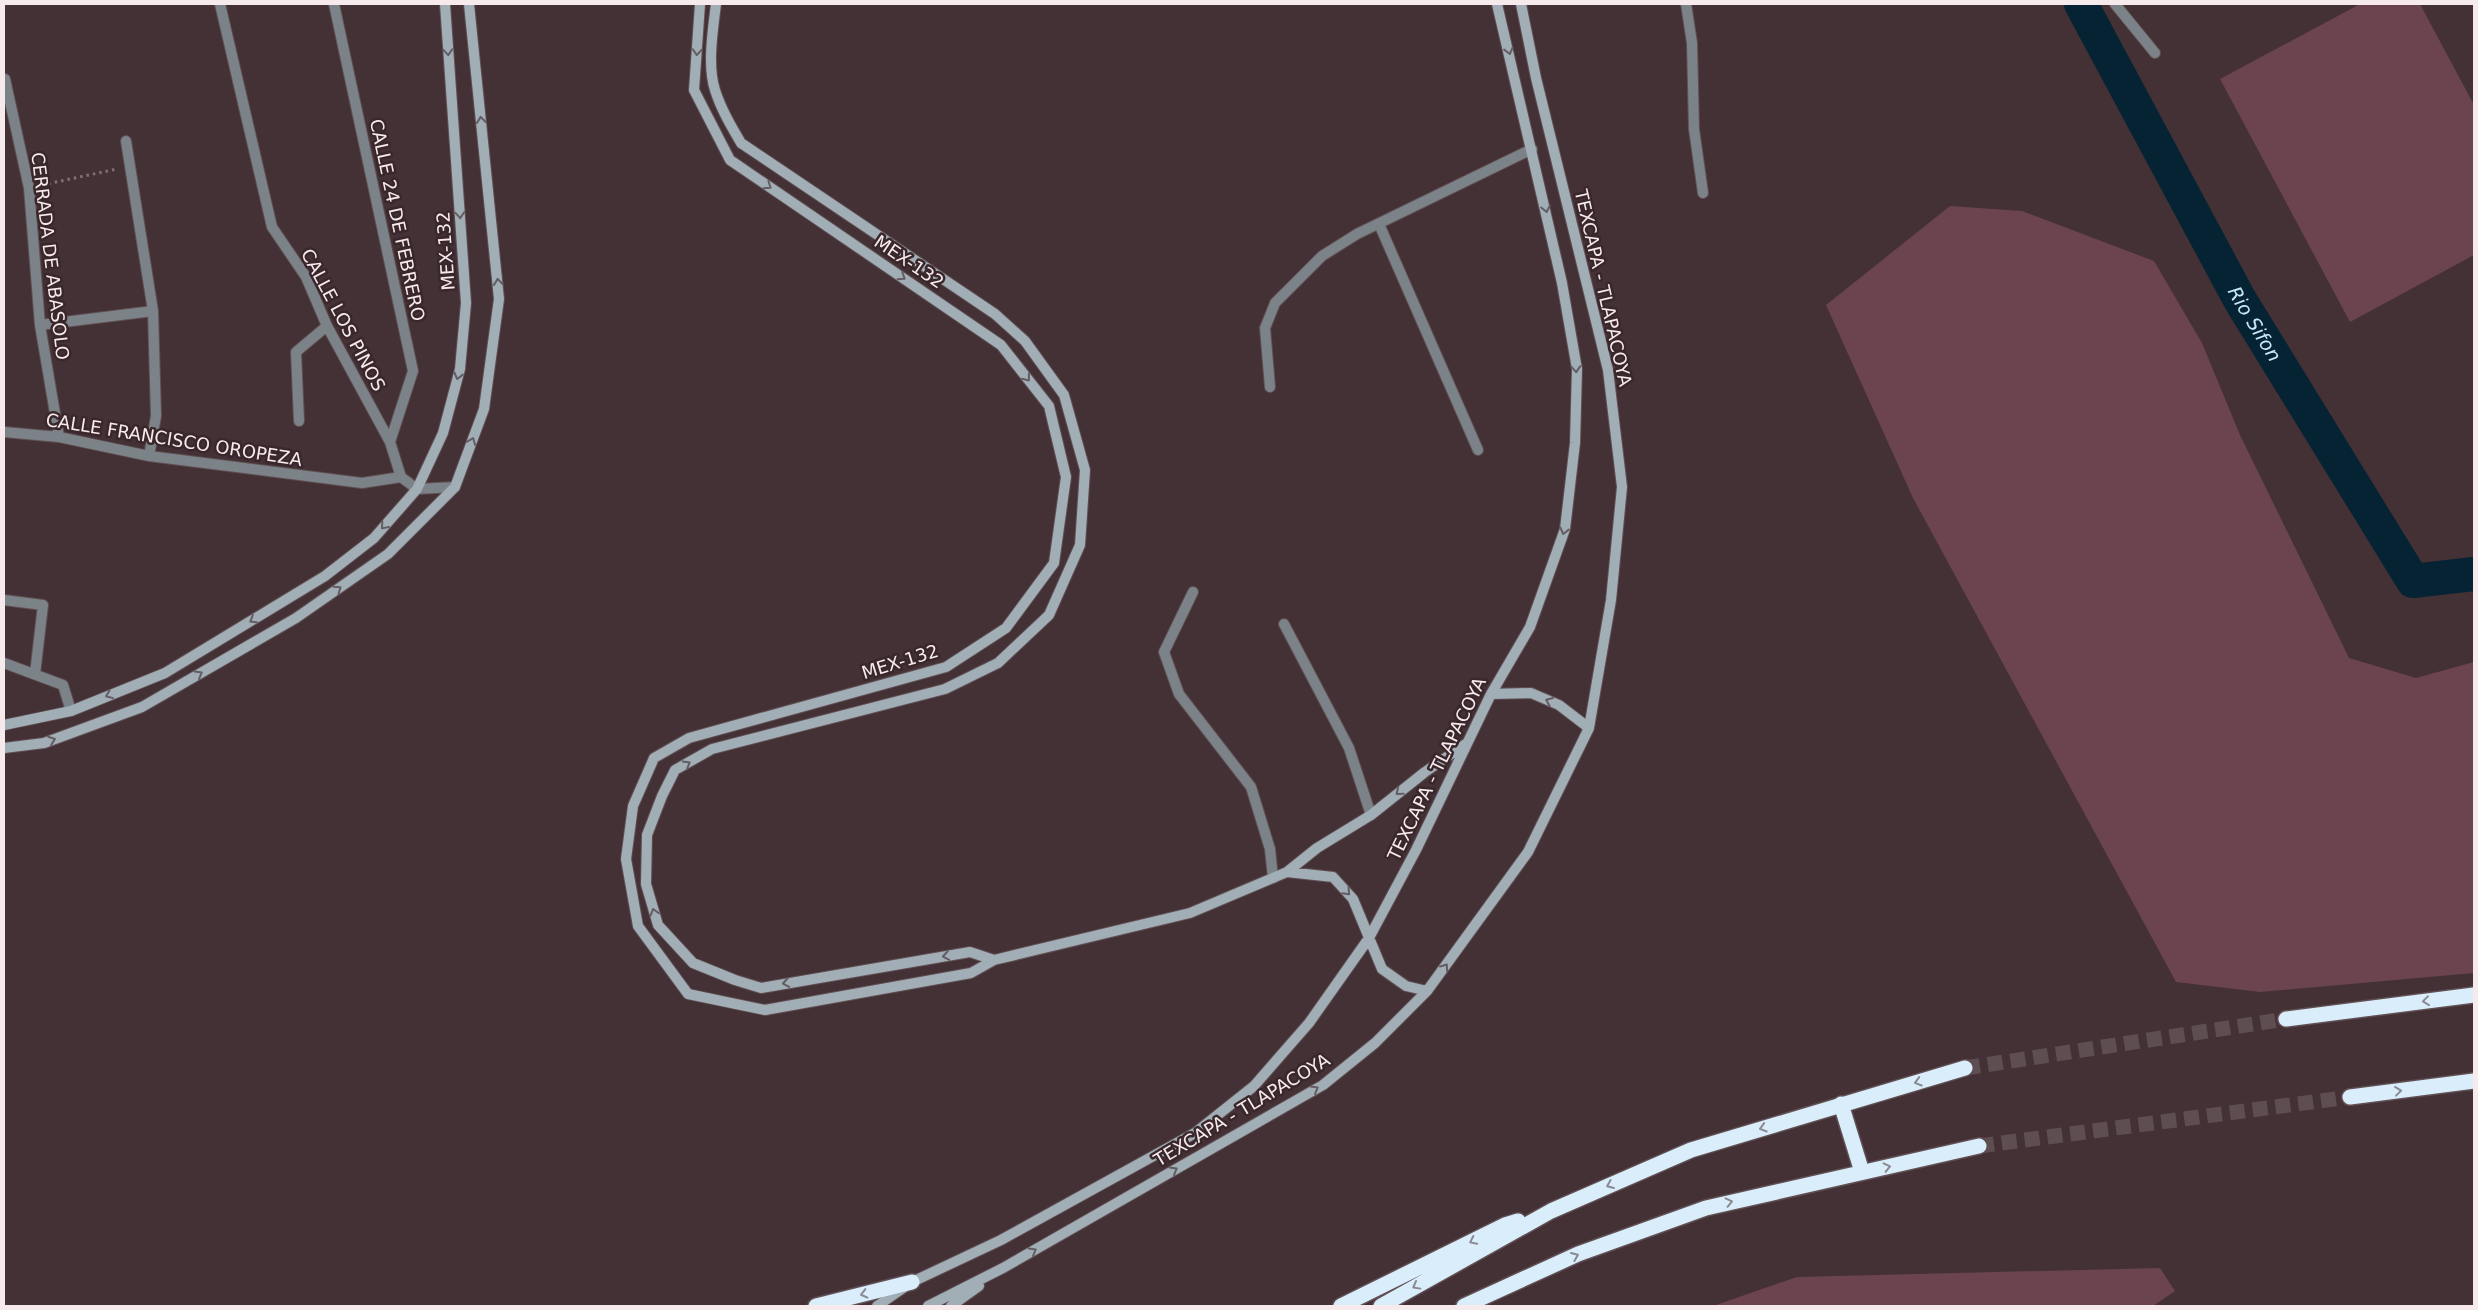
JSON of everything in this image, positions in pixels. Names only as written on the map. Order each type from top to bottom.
[{"type":"highway","points":[[2286,1019],[2474,995]]},
{"type":"highway","points":[[1381,1306],[1551,1211],[1691,1150],[1965,1068]]},
{"type":"highway","points":[[2350,1097],[2474,1081]]},
{"type":"highway","points":[[1841,1104],[1862,1172]]},
{"type":"highway","points":[[1464,1306],[1578,1254],[1706,1208],[1979,1146]]},
{"type":"highway","points":[[1341,1306],[1505,1225],[1551,1211]]},
{"type":"highway","points":[[1490,1306],[1531,1275]]},
{"type":"highway","points":[[816,1306],[912,1282]]},
{"type":"main road","name":"MEX-132","points":[[4,725],[71,711],[165,673],[325,576],[374,538],[417,489],[443,433],[460,369],[466,303],[445,4]]},
{"type":"main road","points":[[4,748],[44,743],[142,707],[296,618],[388,554],[455,487],[484,409],[500,299],[469,4]]},
{"type":"main road","name":"MEX-132","points":[[700,4],[694,90],[730,160],[1002,345],[1049,406],[1066,477],[1054,563],[1006,628],[946,667],[689,738],[654,758],[633,806],[626,859],[638,926],[688,994],[765,1010],[971,973],[994,960],[1190,913],[1287,872],[1317,848],[1372,815],[1425,772],[1467,743]]},
{"type":"main road","name":"MEX-132","points":[[716,4],[712,49],[714,88],[726,117],[741,143],[995,314],[1025,341],[1064,395],[1085,470],[1080,545],[1049,615],[998,663],[945,689],[712,749],[675,770],[662,796],[647,835],[646,884],[658,925],[693,963],[761,988],[970,952],[994,960]]},
{"type":"main road","name":"TEXCAPA - TLAPACOYA","points":[[877,1306],[912,1282],[1001,1240],[1195,1133],[1260,1079],[1309,1023],[1368,938],[1416,850],[1491,694],[1530,627],[1565,529],[1575,443],[1577,369],[1562,284],[1498,4]]},
{"type":"main road","name":"TEXCAPA - TLAPACOYA","points":[[928,1306],[1003,1268],[1323,1085],[1376,1043],[1427,991],[1528,852],[1589,728],[1611,600],[1622,487],[1608,370],[1536,78],[1521,4]]},
{"type":"main road","points":[[1491,694],[1531,693],[1558,705],[1589,728]]},
{"type":"main road","points":[[1287,872],[1333,878],[1353,900],[1382,969],[1406,986],[1427,991]]},
{"type":"main road","points":[[952,1306],[1003,1268]]},
{"type":"street","name":"CALLE LOS PINOS","points":[[220,4],[272,227],[306,277],[327,326],[390,442],[401,477]]},
{"type":"street","name":"CALLE 24 DE FEBRERO","points":[[334,4],[413,371],[390,442]]},
{"type":"street","points":[[1686,4],[1692,43],[1694,129],[1702,192]]},
{"type":"street","points":[[2116,4],[2155,53]]},
{"type":"street","name":"CERRADA DE ABASOLO","points":[[5,79],[29,188],[40,325],[59,437]]},
{"type":"street","points":[[126,141],[153,311],[156,416],[149,456]]},
{"type":"street","points":[[1270,387],[1265,328],[1275,303],[1322,256],[1357,234],[1532,149]]},
{"type":"street","points":[[1379,224],[1478,450]]},
{"type":"street","points":[[40,325],[153,311]]},
{"type":"street","points":[[300,421],[296,352],[327,326]]},
{"type":"street","name":"CALLE FRANCISCO OROPEZA","points":[[4,432],[59,437],[149,456],[362,484],[401,477]]},
{"type":"street","points":[[401,477],[417,489],[455,487]]},
{"type":"street","points":[[1193,592],[1164,652],[1180,694],[1251,787],[1270,849],[1273,878]]},
{"type":"street","points":[[4,600],[43,605],[35,674]]},
{"type":"street","points":[[1284,624],[1348,748],[1372,815]]},
{"type":"street","points":[[4,663],[63,685],[71,711]]},
{"type":"path","points":[[29,188],[130,166]]},
{"type":"shaded area","points":[[2360,4],[2420,4],[2474,105],[2474,255],[2350,322],[2220,79]]},
{"type":"shaded area","points":[[1950,206],[2022,211],[2154,261],[2202,343],[2240,435],[2349,658],[2416,678],[2474,662],[2474,973],[2260,992],[2176,982],[1913,498],[1826,305]]},
{"type":"shaded area","points":[[2160,1268],[2175,1291],[2153,1306],[1713,1306],[1797,1277]]},
{"type":"waterway","name":"Rio Sifon","points":[[2081,4],[2240,300],[2413,581],[2474,574]]},
{"type":"tunnel","points":[[1965,1068],[2286,1019]]},
{"type":"tunnel","points":[[1979,1146],[2350,1097]]}]
